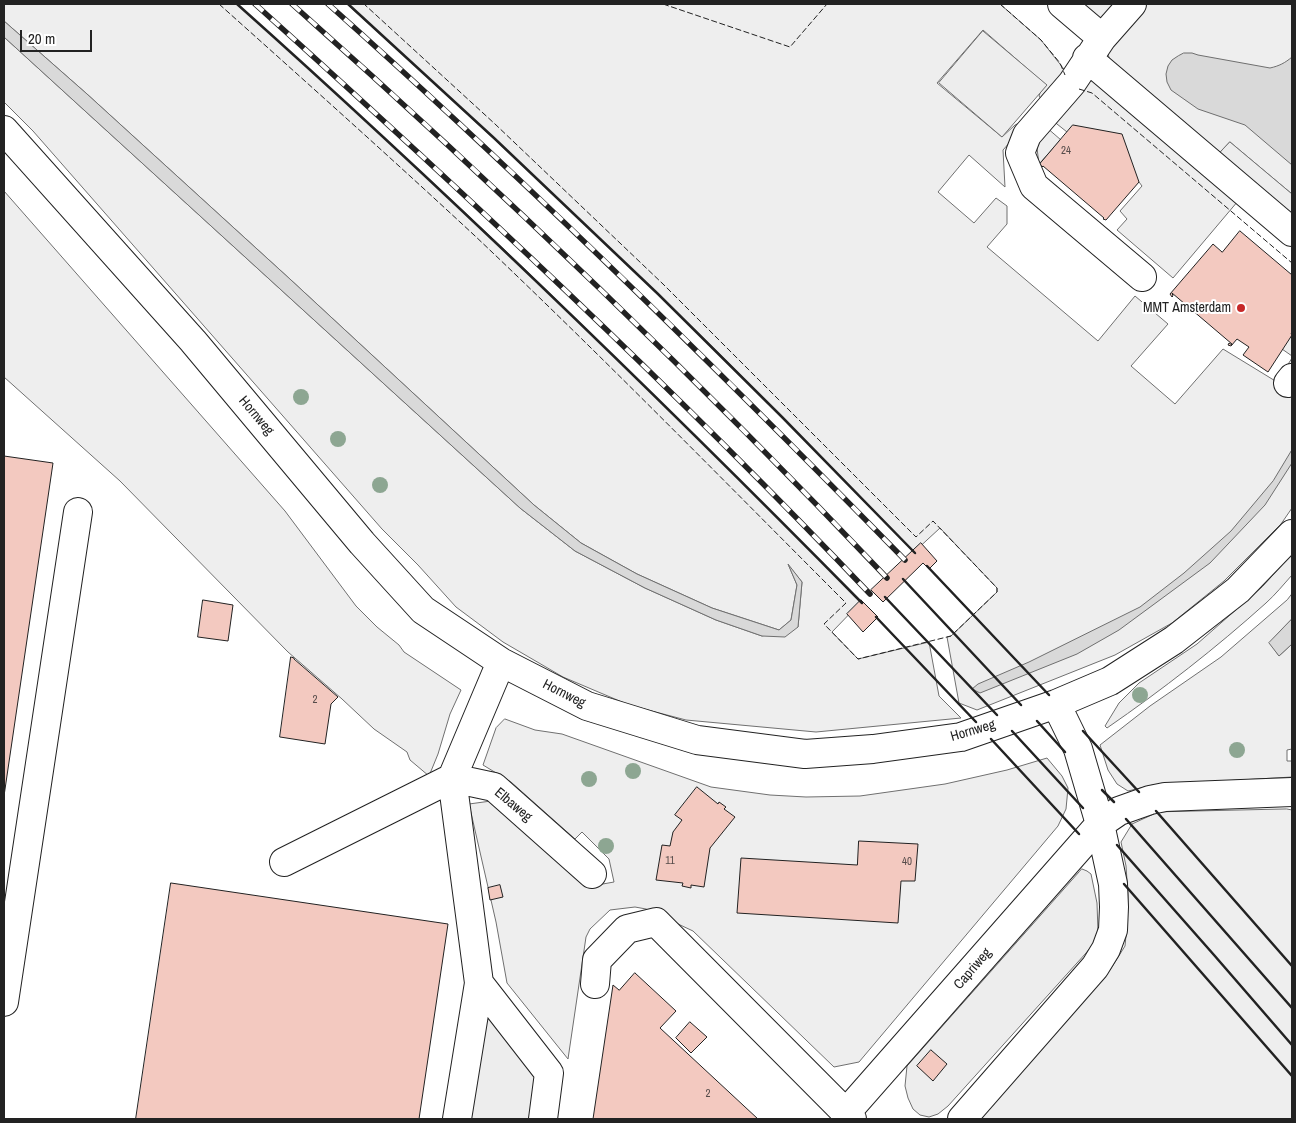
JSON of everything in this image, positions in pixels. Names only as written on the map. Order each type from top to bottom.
[{"type":"street","points":[[1062,4],[1095,48],[1292,232]]},
{"type":"street","points":[[1132,4],[1095,48],[1072,83],[1027,135],[1020,153],[1034,186],[1142,277]]},
{"type":"street","name":"Hornweg","points":[[4,130],[193,341],[362,543],[423,610],[501,662],[596,709],[697,740],[805,754],[873,749],[960,738],[1056,704],[1110,681],[1174,640],[1238,590],[1292,534]]},
{"type":"street","points":[[4,1002],[78,512]]},
{"type":"street","points":[[457,1119],[480,983],[452,778],[501,662]]},
{"type":"street","points":[[962,1119],[1095,967],[1106,949],[1113,930],[1113,884],[1100,824],[1078,749],[1056,704]]},
{"type":"street","points":[[284,862],[452,778]]},
{"type":"street","name":"Elbaweg","points":[[452,778],[494,787],[592,874]]},
{"type":"street","name":"Capriweg","points":[[595,984],[597,960],[627,929],[656,922],[847,1117],[908,1043],[1100,824],[1119,811],[1165,797],[1292,792]]},
{"type":"street","points":[[480,983],[549,1073],[543,1119]]},
{"type":"shaded area","points":[[4,4],[237,4],[509,254],[642,383],[861,602],[832,632],[858,659],[929,642],[939,696],[961,718],[816,732],[686,720],[629,705],[563,677],[503,642],[456,607],[382,529],[33,131],[4,102],[4,37],[520,508],[575,551],[645,588],[716,620],[762,636],[798,627],[802,582],[789,566],[797,585],[791,620],[779,630],[712,608],[637,574],[581,543],[534,505],[291,280],[4,21]]},
{"type":"shaded area","points":[[347,4],[1000,4],[1041,40],[1067,73],[1041,99],[1040,93],[1046,85],[983,30],[937,83],[1002,137],[1015,125],[1020,125],[1011,141],[1003,150],[1005,187],[969,155],[938,192],[974,223],[996,198],[1007,206],[1007,224],[987,247],[1098,341],[1135,296],[1168,324],[1131,366],[1175,404],[1223,349],[1277,382],[1292,358],[1292,508],[1281,524],[1224,581],[1172,623],[1115,655],[977,710],[959,703],[947,637],[951,636],[997,592],[997,588],[940,528],[914,552],[787,421],[690,325],[503,147]]},
{"type":"shaded area","points":[[1075,4],[1113,4],[1084,39]]},
{"type":"shaded area","points":[[1147,4],[1292,4],[1292,194],[1230,142],[1217,156],[1112,65],[1108,54],[1111,46],[1120,33]]},
{"type":"shaded area","points":[[4,21],[291,280],[534,505],[581,543],[637,574],[712,608],[779,630],[791,620],[797,585],[788,564],[802,582],[798,627],[785,637],[762,636],[716,620],[645,588],[575,551],[520,508],[4,37]]},
{"type":"shaded area","points":[[983,31],[1047,85],[1002,137],[939,83]]},
{"type":"shaded area","points":[[1184,53],[1270,68],[1282,64],[1292,57],[1292,165],[1245,125],[1198,109],[1171,90],[1166,74],[1168,66],[1172,60]]},
{"type":"shaded area","points":[[1090,78],[1238,201],[1173,278],[1117,230],[1127,219],[1120,211],[1142,186],[1139,182],[1052,120]]},
{"type":"shaded area","points":[[1046,127],[1061,140],[1039,164],[1036,140]]},
{"type":"shaded area","points":[[1230,142],[1292,194],[1292,220],[1217,156]]},
{"type":"shaded area","points":[[4,191],[285,511],[356,606],[399,645],[404,652],[461,690],[450,714],[429,776],[410,760],[407,752],[374,729],[288,652],[120,481],[4,377]]},
{"type":"shaded area","points":[[1292,337],[1292,356],[1282,349]]},
{"type":"shaded area","points":[[1292,450],[1292,463],[1265,505],[1210,563],[1119,630],[1077,654],[980,693],[972,689],[978,684],[1029,662],[1140,607],[1184,573],[1231,531],[1273,481]]},
{"type":"shaded area","points":[[1292,554],[1292,575],[1266,603],[1168,684],[1107,728],[1105,726],[1119,703],[1139,683],[1197,644],[1262,587]]},
{"type":"shaded area","points":[[1292,594],[1292,619],[1270,643],[1279,656],[1292,644],[1292,749],[1287,750],[1287,761],[1292,761],[1292,777],[1153,785],[1128,791],[1117,784],[1108,770],[1100,745],[1150,706],[1221,657]]},
{"type":"shaded area","points":[[1292,619],[1292,644],[1279,656],[1269,643]]},
{"type":"shaded area","points":[[505,719],[535,730],[562,734],[711,787],[770,795],[806,797],[860,796],[945,784],[1007,770],[1047,758],[1062,776],[1068,788],[1066,809],[1058,826],[859,1062],[834,1067],[693,931],[646,909],[635,907],[610,910],[590,929],[586,937],[568,1059],[507,983],[496,922],[469,804],[491,801],[586,887],[614,882],[609,859],[582,832],[575,839],[511,782],[483,765],[496,728]]},
{"type":"shaded area","points":[[1292,810],[1292,1119],[976,1119],[1110,970],[1125,946],[1128,895],[1126,866],[1121,842],[1132,824],[1158,812]]},
{"type":"shaded area","points":[[1082,869],[1091,874],[1097,903],[1098,932],[1094,943],[948,1106],[938,1114],[929,1117],[920,1115],[913,1109],[908,1098],[905,1086],[907,1066]]},
{"type":"shaded area","points":[[486,1009],[536,1073],[530,1119],[469,1119]]},
{"type":"building","points":[[1073,125],[1122,134],[1139,182],[1106,220],[1040,164]]},
{"type":"building","name":"MMT Amsterdam","points":[[1240,231],[1292,275],[1292,335],[1268,372],[1243,355],[1249,347],[1237,339],[1232,345],[1172,293],[1172,297],[1170,294],[1213,244],[1222,252]]},
{"type":"building","points":[[4,456],[53,463],[4,796]]},
{"type":"building","points":[[921,543],[937,561],[929,569],[923,563],[883,602],[871,590]]},
{"type":"building","points":[[203,600],[233,605],[228,641],[198,637]]},
{"type":"building","points":[[861,600],[878,617],[863,632],[847,614]]},
{"type":"building","points":[[291,657],[338,697],[331,704],[325,744],[280,737]]},
{"type":"building","points":[[697,787],[718,804],[719,802],[726,807],[724,809],[735,817],[710,848],[704,887],[691,885],[691,888],[682,886],[683,883],[656,880],[662,845],[670,846],[673,832],[682,820],[675,815]]},
{"type":"building","points":[[859,841],[918,844],[915,881],[901,881],[898,923],[737,913],[741,858],[857,865]]},
{"type":"building","points":[[171,883],[448,924],[419,1119],[136,1119]]},
{"type":"building","points":[[500,885],[503,897],[490,900],[488,888]]},
{"type":"building","points":[[635,973],[676,1011],[660,1028],[758,1119],[593,1119],[613,985],[619,990]]},
{"type":"building","points":[[690,1022],[707,1037],[691,1053],[676,1038]]},
{"type":"building","points":[[931,1050],[947,1064],[933,1081],[917,1066]]},
{"type":"railway","points":[[255,4],[413,147],[568,293],[721,442],[870,594]]},
{"type":"railway","points":[[292,4],[521,213],[596,285],[743,430],[887,578]]},
{"type":"railway","points":[[328,4],[476,139],[621,277],[905,560]]},
{"type":"fence","points":[[219,4],[474,235],[662,418],[846,603],[824,624],[858,659],[951,636],[997,592],[997,588],[933,521],[916,537],[663,284],[495,124],[364,4]]},
{"type":"fence","points":[[663,4],[790,47],[827,4]]},
{"type":"fence","points":[[1000,4],[1041,40],[1060,63],[1065,75]]},
{"type":"fence","points":[[1079,89],[1092,93],[1292,263]]},
{"type":"wall","points":[[237,4],[397,150],[554,298],[862,603]]},
{"type":"wall","points":[[348,4],[494,138],[658,294],[915,553]]},
{"type":"wall","points":[[927,566],[1049,695]]},
{"type":"wall","points":[[903,579],[1021,705]]},
{"type":"wall","points":[[885,597],[997,715]]},
{"type":"wall","points":[[876,617],[976,722]]},
{"type":"wall","points":[[1037,721],[1065,752]]},
{"type":"wall","points":[[1012,731],[1083,808]]},
{"type":"wall","points":[[1083,731],[1139,792]]},
{"type":"wall","points":[[991,739],[1079,834]]},
{"type":"wall","points":[[1102,790],[1114,802]]},
{"type":"wall","points":[[1156,811],[1292,966]]},
{"type":"wall","points":[[1126,819],[1292,1008]]},
{"type":"wall","points":[[1117,845],[1292,1045]]},
{"type":"wall","points":[[1124,884],[1292,1076]]},
{"type":"place","name":"MMT Amsterdam","points":[[1241,308]]}]
